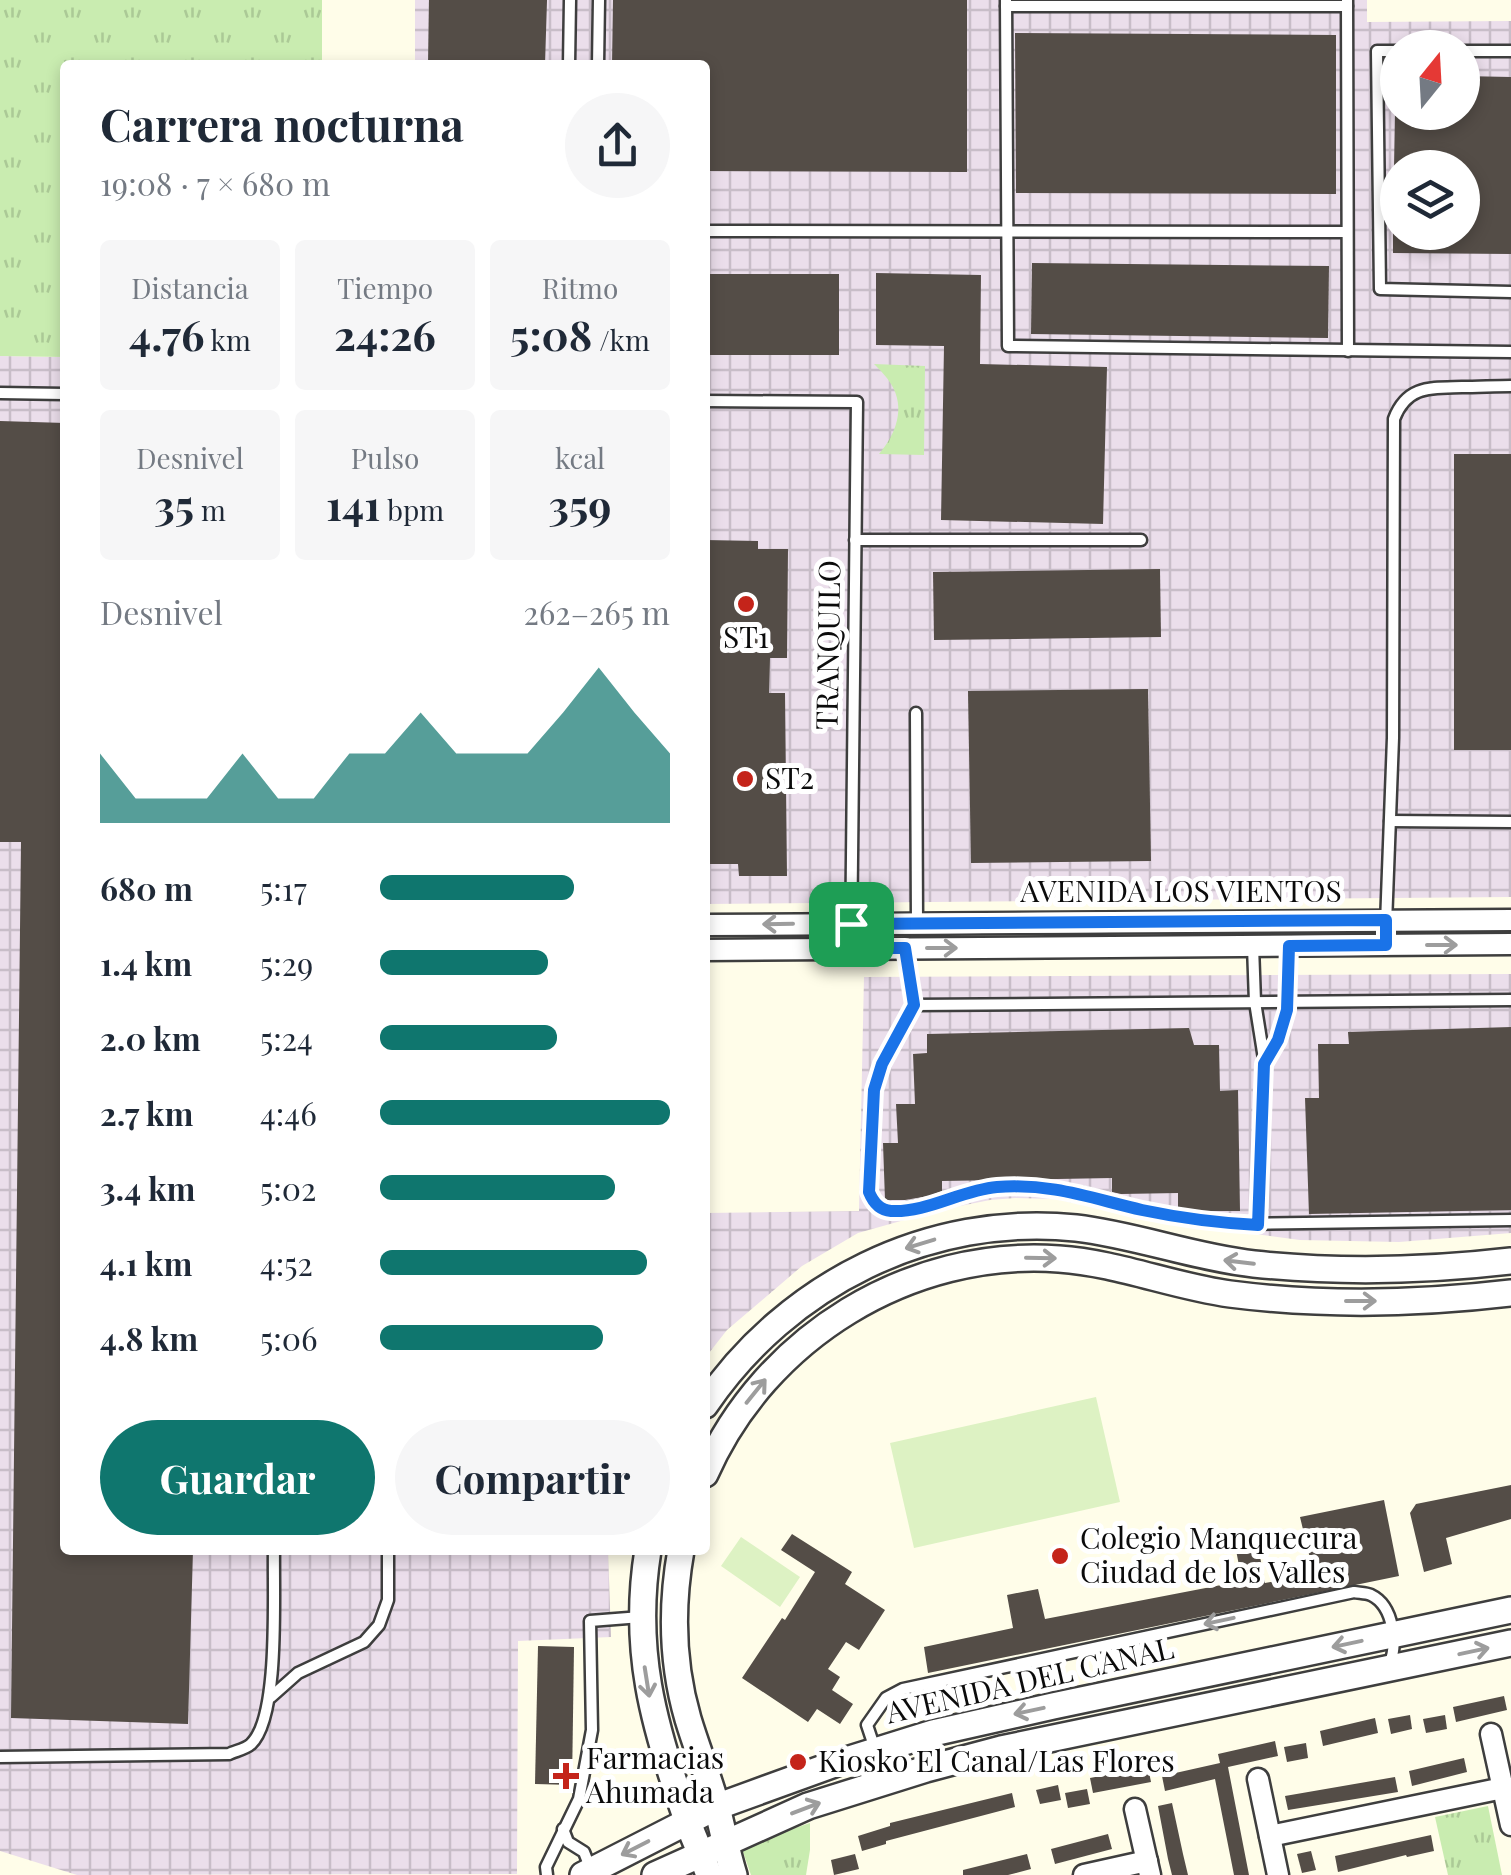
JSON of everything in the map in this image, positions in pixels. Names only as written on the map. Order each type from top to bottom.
[{"type":"street","name":"AVENIDA LOS VIENTOS","points":[[710,925],[1511,920]]},
{"type":"street","name":"AVENIDA LOS VIENTOS","points":[[710,950],[1511,944]]},
{"type":"street","points":[[710,1398],[753,1346],[820,1290],[874,1261],[953,1235],[1002,1228],[1075,1228],[1188,1254],[1299,1268],[1417,1270],[1511,1261]]},
{"type":"street","points":[[710,1464],[749,1400],[803,1343],[874,1296],[959,1266],[1018,1258],[1080,1261],[1201,1289],[1301,1300],[1394,1302],[1511,1293]]},
{"type":"street","points":[[648,1555],[642,1618],[650,1700],[687,1821],[712,1857],[734,1875]]},
{"type":"street","points":[[680,1555],[674,1610],[678,1672],[687,1716],[716,1807],[712,1857]]},
{"type":"street","name":"AVENIDA DEL CANAL","points":[[587,1873],[716,1807],[874,1750],[993,1718],[1511,1610]]},
{"type":"street","name":"AVENIDA DEL CANAL","points":[[655,1875],[712,1857],[808,1806],[891,1779],[1001,1750],[1511,1643]]},
{"type":"street","points":[[1491,1734],[1511,1825]]},
{"type":"street","points":[[1258,1779],[1278,1875]]},
{"type":"street","points":[[1270,1836],[1503,1788]]},
{"type":"street","points":[[1084,1875],[1149,1868],[1135,1808]]},
{"type":"lane","points":[[569,60],[570,0]]},
{"type":"lane","points":[[598,0],[598,60]]},
{"type":"lane","points":[[1348,351],[1348,3],[1006,3],[1008,346],[1348,351],[1511,352]]},
{"type":"lane","points":[[1380,51],[1380,289],[1511,292]]},
{"type":"lane","points":[[1480,51],[1511,51]]},
{"type":"lane","points":[[710,231],[1347,232]]},
{"type":"lane","points":[[1386,945],[1393,738],[1394,419],[1402,404],[1421,390],[1511,386]]},
{"type":"lane","points":[[0,393],[60,394]]},
{"type":"lane","name":"TRANQUILO","points":[[710,401],[856,402],[851,948]]},
{"type":"lane","points":[[855,540],[1141,540]]},
{"type":"lane","points":[[916,713],[917,923]]},
{"type":"lane","points":[[1390,821],[1511,822]]},
{"type":"lane","points":[[1253,946],[1255,1002],[1264,1064],[1258,1225]]},
{"type":"lane","points":[[1264,1064],[1278,1040],[1288,1002],[1289,946]]},
{"type":"lane","points":[[905,948],[914,1005],[882,1064],[874,1090],[869,1192],[879,1207],[892,1211],[971,1191],[1038,1186],[1176,1216],[1258,1225],[1511,1220]]},
{"type":"lane","points":[[914,1005],[1511,1000]]},
{"type":"lane","points":[[0,1757],[229,1754],[250,1746],[271,1697],[274,1555]]},
{"type":"lane","points":[[271,1697],[298,1673],[364,1642],[379,1624],[388,1600],[388,1555]]},
{"type":"lane","points":[[891,1779],[874,1750],[867,1725],[886,1698],[903,1689],[1354,1592],[1368,1594],[1380,1602],[1394,1635],[1388,1669]]},
{"type":"lane","points":[[547,1875],[546,1867],[579,1799],[592,1730],[590,1621],[642,1618]]},
{"type":"lane","points":[[563,1829],[568,1842],[584,1852],[587,1873]]},
{"type":"shaded area","points":[[415,0],[1367,0],[1367,22],[1511,21],[1511,897],[710,904],[710,60],[415,60]]},
{"type":"shaded area","points":[[0,356],[60,357],[60,1555],[608,1555],[611,1637],[518,1641],[517,1874],[77,1875],[0,1851]]},
{"type":"shaded area","points":[[1511,974],[1511,1233],[1399,1242],[1300,1240],[1164,1222],[1055,1199],[990,1200],[858,1233],[802,1266],[727,1330],[710,1352],[710,1213],[859,1211],[864,977]]},
{"type":"green space","points":[[0,0],[322,0],[322,60],[60,60],[60,357],[0,356]]},
{"type":"green space","points":[[874,364],[925,366],[924,455],[879,454],[894,429],[898,402],[889,381]]},
{"type":"green space","points":[[1096,1397],[1120,1502],[914,1548],[890,1443]]},
{"type":"green space","points":[[741,1537],[800,1577],[780,1607],[721,1566]]},
{"type":"green space","points":[[1488,1806],[1502,1875],[1448,1875],[1435,1817]]},
{"type":"green space","points":[[810,1823],[806,1875],[751,1875],[741,1846]]},
{"type":"building","points":[[429,0],[547,0],[545,60],[428,60]]},
{"type":"building","points":[[613,0],[967,0],[967,172],[710,171],[710,60],[612,60]]},
{"type":"building","points":[[1015,33],[1336,35],[1336,194],[1016,193]]},
{"type":"building","points":[[1480,76],[1511,77],[1511,254],[1393,253],[1480,250],[1480,150],[1394,150],[1395,130],[1480,130]]},
{"type":"building","points":[[1032,263],[1329,266],[1328,338],[1031,334]]},
{"type":"building","points":[[876,273],[981,275],[980,364],[1107,367],[1103,524],[941,520],[944,346],[876,345]]},
{"type":"building","points":[[710,274],[839,274],[839,355],[710,355]]},
{"type":"building","points":[[0,421],[60,423],[60,1555],[193,1555],[188,1724],[11,1718],[21,842],[0,842]]},
{"type":"building","points":[[1454,454],[1511,454],[1511,750],[1454,750]]},
{"type":"building","points":[[710,540],[758,541],[758,549],[788,549],[787,658],[770,658],[769,693],[785,693],[787,876],[739,876],[738,864],[710,864]]},
{"type":"building","points":[[1160,569],[1161,637],[934,640],[933,572]]},
{"type":"building","points":[[1148,689],[1151,861],[971,863],[968,691]]},
{"type":"building","points":[[1511,1027],[1511,1210],[1309,1214],[1305,1098],[1319,1098],[1318,1044],[1349,1044],[1348,1032]]},
{"type":"building","points":[[1189,1028],[1194,1045],[1219,1045],[1220,1091],[1238,1090],[1240,1211],[1178,1208],[1178,1193],[1112,1192],[1112,1178],[942,1181],[942,1191],[929,1196],[885,1200],[883,1143],[898,1143],[896,1104],[915,1104],[913,1054],[927,1053],[927,1034]]},
{"type":"building","points":[[1511,1485],[1511,1519],[1446,1538],[1452,1564],[1424,1572],[1410,1513],[1416,1504]]},
{"type":"building","points":[[1384,1500],[1399,1576],[928,1673],[924,1647],[1013,1628],[1007,1595],[1038,1589],[1045,1619],[1242,1581],[1236,1550],[1258,1546],[1265,1583],[1314,1575],[1300,1517]]},
{"type":"building","points":[[792,1534],[852,1572],[845,1584],[885,1610],[859,1650],[846,1642],[828,1669],[840,1677],[832,1690],[853,1704],[840,1724],[817,1709],[808,1722],[742,1678],[815,1572],[781,1550]]},
{"type":"building","points":[[538,1646],[574,1647],[572,1785],[535,1784]]},
{"type":"building","points":[[1504,1696],[1507,1710],[1456,1722],[1453,1707]]},
{"type":"building","points":[[1410,1715],[1412,1729],[1391,1734],[1388,1719]]},
{"type":"building","points":[[1445,1715],[1447,1729],[1426,1733],[1423,1719]]},
{"type":"building","points":[[1375,1718],[1378,1733],[1323,1746],[1320,1731]]},
{"type":"building","points":[[1275,1741],[1278,1756],[1228,1767],[1249,1875],[1234,1875],[1215,1779],[1165,1791],[1162,1776],[1220,1763],[1218,1754]]},
{"type":"building","points":[[1306,1743],[1308,1758],[1287,1762],[1284,1747]]},
{"type":"building","points":[[1464,1758],[1467,1772],[1412,1786],[1409,1771]]},
{"type":"building","points":[[1148,1767],[1151,1782],[1093,1793],[1090,1778]]},
{"type":"building","points":[[1395,1777],[1398,1792],[1288,1810],[1285,1796]]},
{"type":"building","points":[[1058,1785],[1061,1800],[1040,1804],[1036,1790]]},
{"type":"building","points":[[1087,1789],[1090,1804],[1068,1808],[1065,1793]]},
{"type":"building","points":[[1012,1793],[1015,1807],[862,1851],[858,1836],[890,1823]]},
{"type":"building","points":[[1172,1803],[1188,1875],[1172,1875],[1168,1859],[1158,1806]]},
{"type":"building","points":[[1108,1834],[1112,1849],[1055,1864],[1051,1849]]},
{"type":"building","points":[[1431,1835],[1434,1851],[1338,1872],[1335,1856]]},
{"type":"building","points":[[1311,1851],[1316,1870],[1302,1873],[1297,1854]]},
{"type":"building","points":[[855,1854],[859,1869],[834,1875],[831,1860]]},
{"type":"building","points":[[1027,1854],[1031,1869],[1008,1875],[963,1875],[963,1870]]},
{"type":"place","name":"ST1","points":[[746,604]]},
{"type":"place","name":"ST2","points":[[745,779]]},
{"type":"place","name":"Colegio Manquecura Ciudad de los Valles","points":[[1060,1556]]},
{"type":"place","name":"Kiosko El Canal/Las Flores","points":[[798,1762]]},
{"type":"place","name":"Farmacias Ahumada","points":[[566,1776]]},
{"type":"route","points":[[1386,920],[1386,945],[1289,946],[1287,1010],[1278,1040],[1264,1064],[1258,1225],[1176,1216],[1038,1186],[971,1191],[892,1211],[879,1207],[869,1192],[872,1105],[882,1064],[914,1005],[905,948],[851,948],[851,924],[1386,920]]}]
